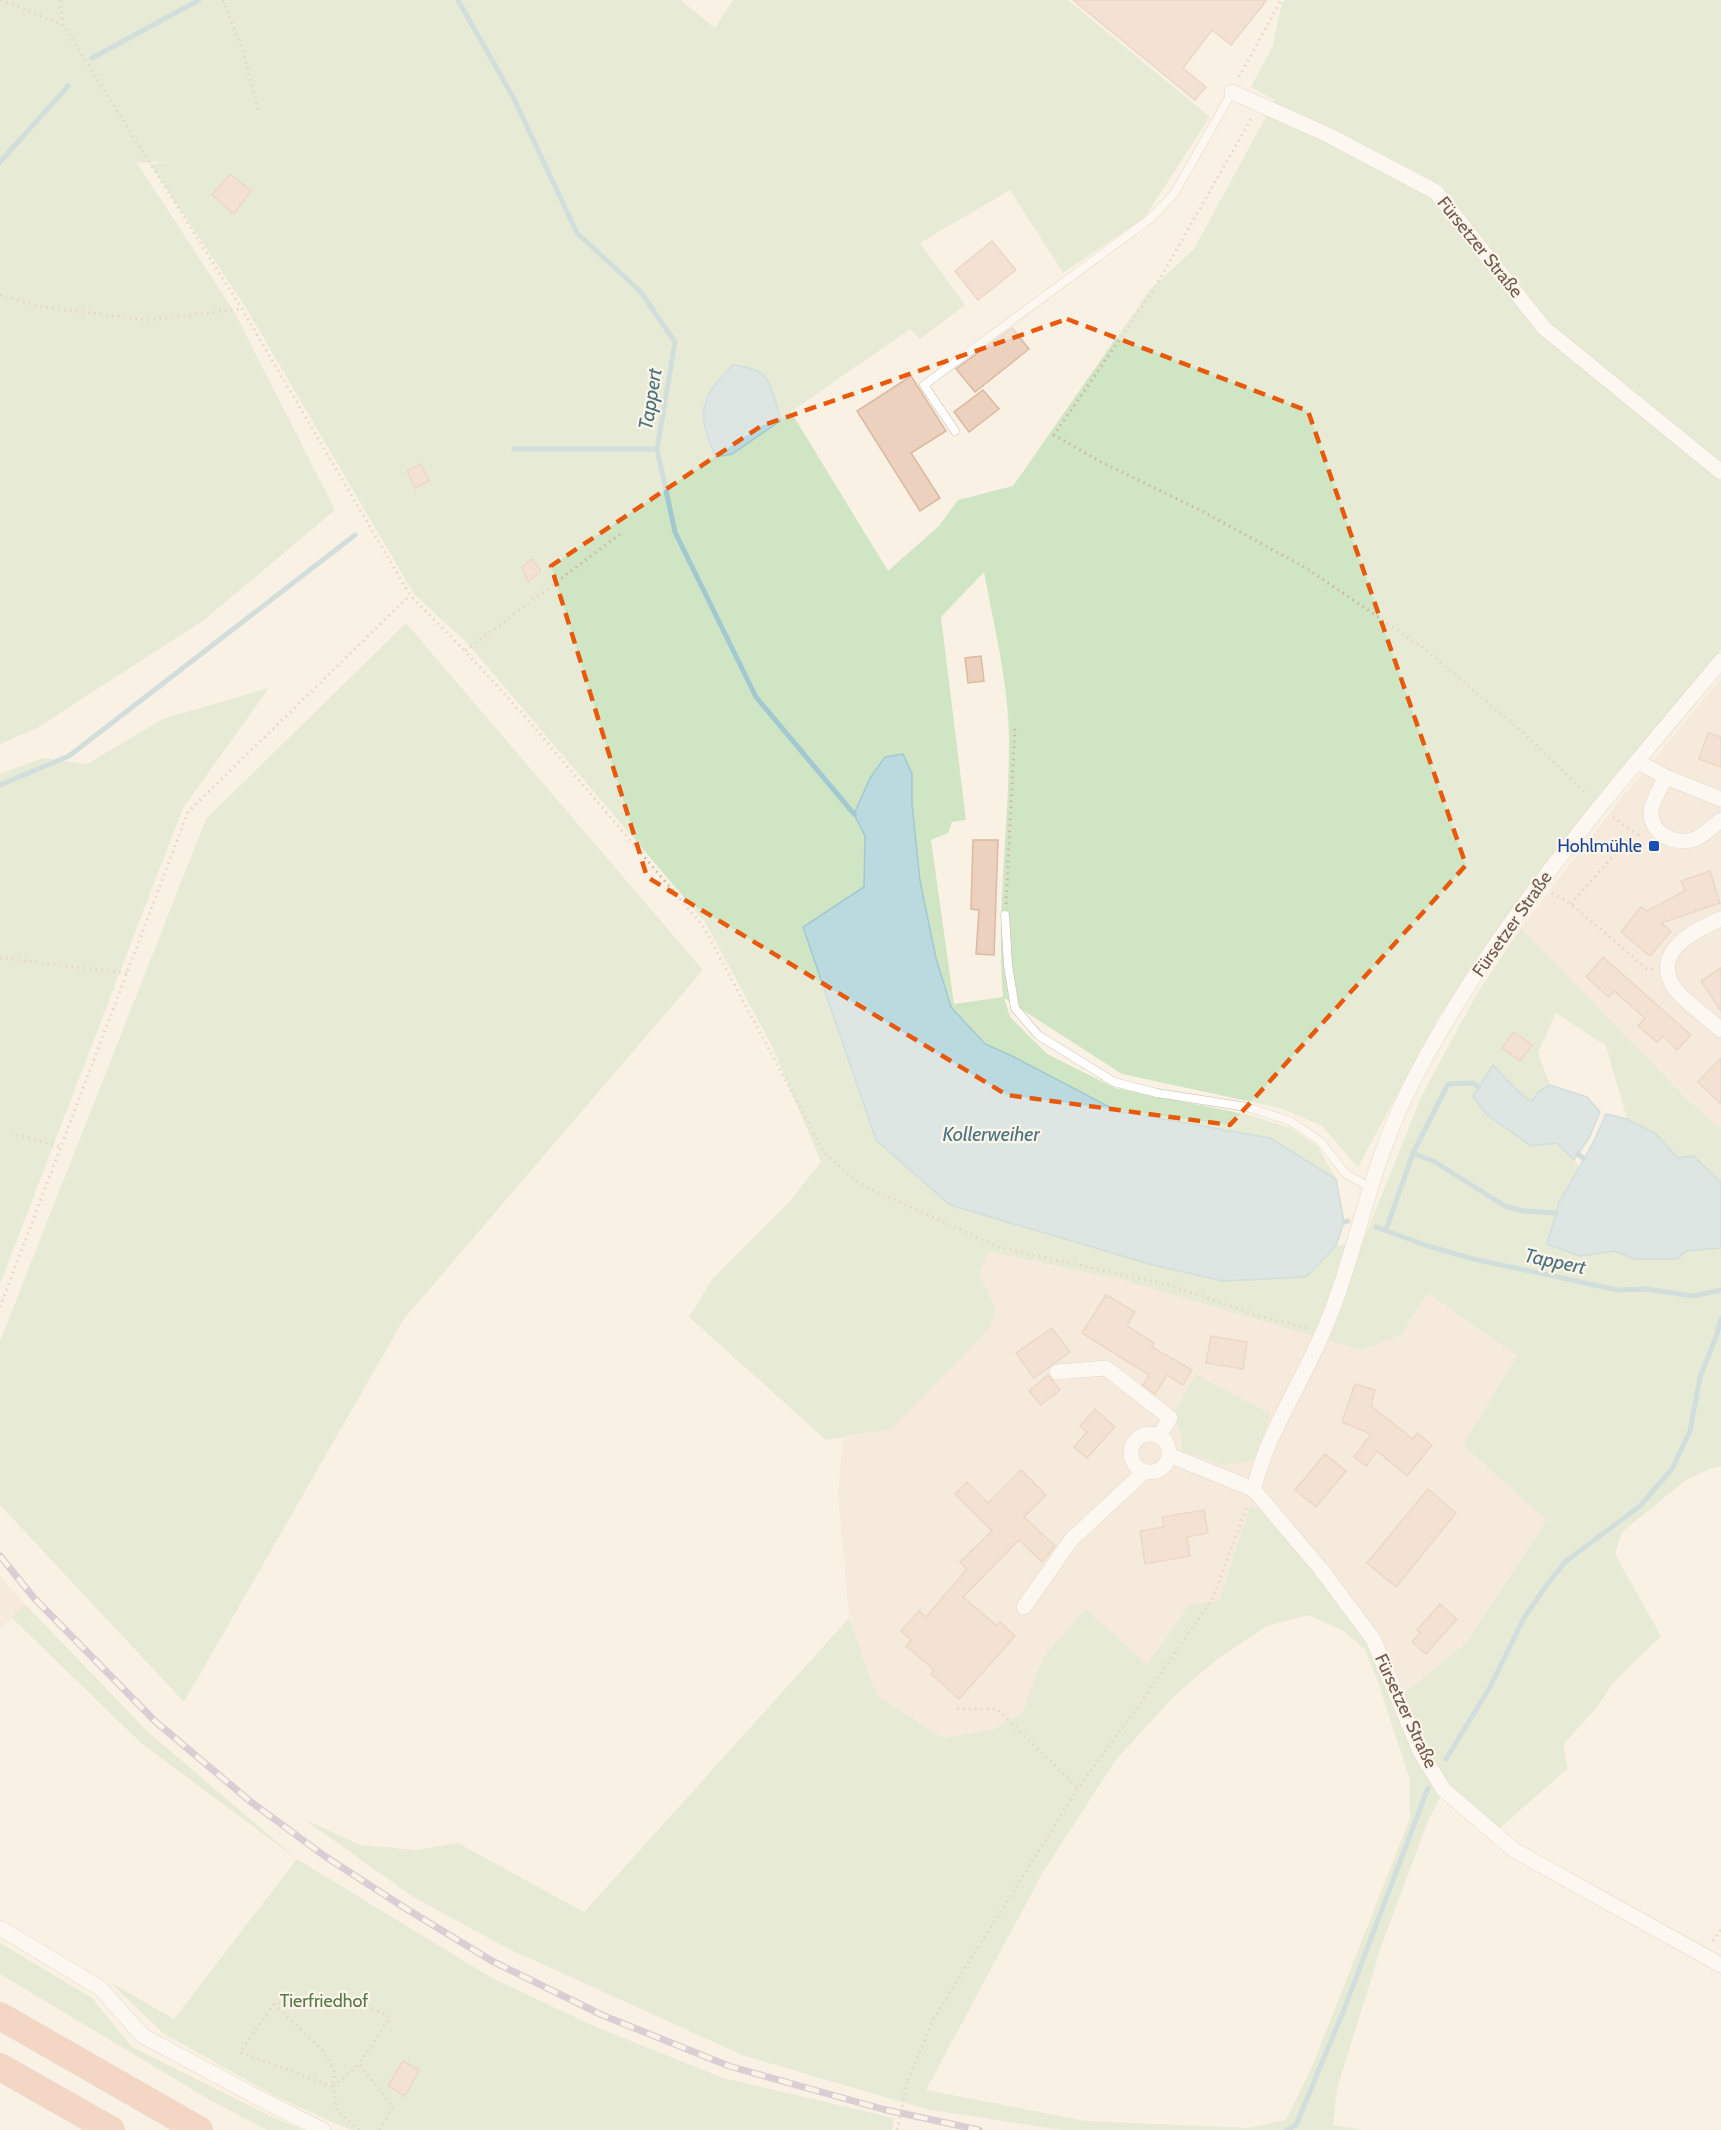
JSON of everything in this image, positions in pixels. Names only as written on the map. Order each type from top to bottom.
[{"type":"highway","points":[[0,2016],[199,2130]]},
{"type":"highway","points":[[0,2067],[111,2130]]},
{"type":"street","name":"Fürsetzer Straße","points":[[1232,92],[1328,135],[1436,192],[1544,328],[1721,472]]},
{"type":"street","name":"Fürsetzer Straße","points":[[1253,1489],[1267,1448],[1324,1332],[1370,1187],[1395,1120],[1443,1026],[1537,885],[1721,661]]},
{"type":"street","points":[[1638,762],[1666,777],[1721,799]]},
{"type":"street","points":[[1666,777],[1651,810],[1652,820],[1658,831],[1668,838],[1683,841],[1696,838],[1721,820]]},
{"type":"street","points":[[1721,919],[1684,939],[1670,954],[1667,970],[1675,990],[1721,1030]]},
{"type":"street","points":[[1058,1372],[1106,1368],[1138,1391],[1170,1419],[1159,1436]]},
{"type":"street","points":[[1151,1433],[1159,1436],[1168,1447],[1167,1462],[1161,1469],[1152,1473],[1144,1472],[1134,1465],[1130,1456],[1132,1445],[1142,1435],[1151,1433]]},
{"type":"street","name":"Fürsetzer Straße","points":[[1169,1455],[1253,1489],[1320,1568],[1373,1638],[1421,1753],[1444,1790],[1514,1850],[1721,1965]]},
{"type":"street","points":[[1024,1607],[1071,1539],[1144,1472]]},
{"type":"street","points":[[0,1929],[100,1988],[143,2036],[323,2130]]},
{"type":"lane","points":[[955,431],[924,385],[1151,218],[1174,194],[1232,92]]},
{"type":"lane","points":[[1005,915],[1008,965],[1015,1008],[1038,1035],[1114,1082],[1157,1093],[1247,1107],[1290,1121],[1320,1141],[1346,1174],[1370,1187]]},
{"type":"path","points":[[1,0],[63,26]]},
{"type":"path","points":[[60,0],[63,26],[242,309],[410,595],[527,719],[703,926],[824,1152],[858,1183],[998,1247],[1173,1286],[1259,1316],[1324,1332]]},
{"type":"path","points":[[223,0],[243,51],[259,114]]},
{"type":"path","points":[[1232,92],[1281,0]]},
{"type":"path","points":[[1259,104],[1153,291],[1054,435],[1099,461],[1202,511],[1306,568],[1414,641],[1520,729],[1601,807]]},
{"type":"path","points":[[0,295],[42,307],[148,320],[242,309]]},
{"type":"path","points":[[465,651],[620,534]]},
{"type":"path","points":[[0,1307],[188,812],[410,595]]},
{"type":"path","points":[[1005,915],[1015,725]]},
{"type":"path","points":[[1570,904],[1622,846],[1636,834]]},
{"type":"path","points":[[1537,885],[1570,904],[1646,968],[1667,970]]},
{"type":"path","points":[[0,958],[127,973]]},
{"type":"path","points":[[11,1133],[61,1147]]},
{"type":"path","points":[[897,2130],[908,2080],[934,2018],[1078,1788],[1213,1598],[1253,1489]]},
{"type":"path","points":[[957,1708],[997,1709],[1078,1788]]},
{"type":"path","points":[[343,1996],[390,2016],[359,2064],[333,2086],[240,2052],[274,2004],[343,1996]]},
{"type":"path","points":[[274,2004],[322,2050],[335,2073],[333,2086],[337,2111],[359,2130]]},
{"type":"path","points":[[359,2064],[393,2107],[379,2130]]},
{"type":"highlighted area","points":[[1067,319],[1308,411],[1466,865],[1230,1125],[1007,1095],[647,877],[551,566],[761,426]]},
{"type":"shaded area","points":[[1721,678],[1721,1129],[1689,1101],[1521,928],[1616,805]]},
{"type":"shaded area","points":[[989,1251],[1033,1262],[1402,1334],[1428,1293],[1518,1357],[1463,1445],[1548,1520],[1467,1642],[1399,1699],[1360,1621],[1219,1601],[1189,1604],[1147,1665],[1042,1659],[1022,1713],[993,1729],[944,1738],[877,1696],[849,1618],[838,1493],[843,1438],[891,1429],[996,1308],[979,1275]]},
{"type":"shaded area","points":[[0,1576],[25,1604],[0,1628]]},
{"type":"green space","points":[[0,0],[681,0],[715,28],[733,0],[1068,0],[1210,117],[1144,218],[1063,273],[1010,190],[920,243],[965,305],[920,339],[910,329],[791,412],[888,571],[939,526],[958,500],[1013,486],[1149,291],[1194,249],[1275,100],[1251,87],[1272,48],[1282,3],[1285,0],[1721,0],[1721,650],[1589,808],[1440,1015],[1358,1167],[1322,1126],[1280,1108],[1122,1074],[1004,998],[1010,1017],[1047,1054],[1115,1088],[1249,1115],[1290,1128],[1318,1147],[1336,1179],[1269,1138],[1117,1111],[985,1044],[951,1007],[936,958],[920,881],[912,804],[912,774],[855,814],[865,836],[864,887],[803,927],[876,1140],[1153,1265],[1223,1281],[1306,1277],[1336,1246],[1364,1239],[1422,1095],[1478,992],[1521,928],[1689,1101],[1721,1129],[1721,1182],[1693,1156],[1678,1158],[1655,1133],[1627,1119],[1606,1046],[1556,1013],[1538,1052],[1550,1085],[1538,1092],[1532,1101],[1518,1091],[1493,1066],[1473,1096],[1557,1143],[1579,1166],[1559,1203],[1547,1244],[1580,1256],[1615,1251],[1635,1259],[1721,1248],[1721,1466],[1686,1480],[1622,1532],[1615,1554],[1661,1636],[1614,1682],[1597,1707],[1563,1745],[1568,1768],[1500,1828],[1444,1790],[1428,1821],[1382,1944],[1337,2089],[1333,2125],[1363,2130],[1062,2130],[930,2110],[895,2100],[742,2055],[507,1948],[413,1897],[304,1819],[360,1845],[415,1850],[458,1843],[584,1912],[849,1618],[877,1696],[944,1738],[993,1729],[1022,1713],[1042,1659],[1086,1609],[1147,1665],[1189,1604],[1219,1601],[1250,1506],[1268,1512],[1360,1621],[1399,1698],[1467,1642],[1547,1520],[1463,1445],[1517,1356],[1428,1293],[1402,1334],[1362,1350],[1122,1280],[989,1252],[979,1275],[996,1308],[989,1329],[891,1429],[826,1440],[689,1317],[713,1278],[791,1200],[821,1162],[771,1044],[705,922],[467,643],[414,594],[246,308],[150,164],[175,161],[137,163],[235,313],[335,510],[204,620],[37,728],[0,744]],"holes":[[[1290,108],[1420,174],[1427,182]],[[721,376],[780,421],[767,430],[705,433],[704,402]],[[984,572],[1001,658],[1009,724],[1001,934],[1003,997],[954,1004],[931,840],[948,833],[952,822],[966,820],[941,617]],[[1308,1615],[1344,1631],[1365,1650],[1378,1682],[1410,1780],[1410,1818],[1314,2062],[1286,2120],[1248,2128],[1086,2121],[926,2090],[1042,1874],[1115,1761],[1176,1694],[1220,1657],[1267,1626]]]},
{"type":"green space","points":[[406,623],[703,970],[404,1319],[184,1702],[0,1505],[0,1341],[206,819]]},
{"type":"green space","points":[[269,688],[183,808],[0,1284],[0,774],[42,758],[87,764],[163,719]]},
{"type":"green space","points":[[1195,1374],[1270,1413],[1260,1452],[1255,1460],[1225,1465],[1182,1451],[1182,1437],[1173,1415]]},
{"type":"green space","points":[[25,1604],[147,1731],[297,1859],[142,1744],[11,1617]]},
{"type":"green space","name":"Tierfriedhof","points":[[297,1859],[492,1978],[596,2027],[723,2078],[894,2118],[892,2130],[350,2130],[275,2096],[163,2033],[110,1982],[174,2019]]},
{"type":"green space","points":[[0,1943],[92,1998],[132,2047],[303,2130],[267,2130],[210,2100],[0,1974]]},
{"type":"water","points":[[733,365],[753,369],[764,376],[774,397],[780,421],[732,454],[716,457],[705,429],[704,407],[713,387]]},
{"type":"water","name":"Kollerweiher","points":[[903,754],[912,774],[912,804],[920,881],[936,958],[951,1007],[985,1044],[1117,1111],[1270,1138],[1336,1179],[1344,1222],[1336,1246],[1306,1277],[1223,1281],[1153,1265],[950,1205],[876,1140],[803,927],[864,887],[865,836],[854,814],[870,778],[885,757]]},
{"type":"water","points":[[1493,1065],[1517,1091],[1532,1101],[1538,1092],[1550,1085],[1587,1097],[1600,1112],[1589,1138],[1574,1160],[1557,1143],[1531,1146],[1486,1114],[1473,1096]]},
{"type":"water","points":[[1606,1114],[1627,1119],[1655,1133],[1678,1158],[1693,1156],[1721,1182],[1721,1248],[1686,1251],[1677,1259],[1634,1259],[1615,1251],[1580,1256],[1547,1244],[1559,1203],[1593,1143]]},
{"type":"building","points":[[1073,0],[1267,0],[1231,45],[1212,30],[1183,68],[1206,87],[1195,100]]},
{"type":"building","points":[[230,174],[251,191],[234,214],[212,195]]},
{"type":"building","points":[[992,241],[1016,270],[978,300],[955,271]]},
{"type":"building","points":[[1012,328],[1029,349],[975,392],[956,369]]},
{"type":"building","points":[[911,376],[946,431],[911,453],[940,498],[920,511],[857,411]]},
{"type":"building","points":[[983,390],[999,409],[969,432],[954,412]]},
{"type":"building","points":[[421,464],[429,481],[415,488],[407,471]]},
{"type":"building","points":[[532,559],[541,571],[528,582],[522,567]]},
{"type":"building","points":[[981,656],[984,681],[968,683],[965,658]]},
{"type":"building","points":[[1708,733],[1721,737],[1721,767],[1699,759]]},
{"type":"building","points":[[973,840],[998,840],[994,955],[976,954],[979,910],[971,909]]},
{"type":"building","points":[[1710,871],[1720,903],[1661,923],[1671,931],[1650,956],[1621,932],[1641,907],[1647,911],[1685,891],[1681,881]]},
{"type":"building","points":[[1603,957],[1691,1035],[1677,1050],[1663,1036],[1657,1042],[1638,1026],[1645,1018],[1614,991],[1609,997],[1586,977]]},
{"type":"building","points":[[1721,968],[1721,1011],[1701,981]]},
{"type":"building","points":[[1514,1032],[1532,1045],[1520,1061],[1502,1048]]},
{"type":"building","points":[[1721,1058],[1721,1104],[1698,1082]]},
{"type":"building","points":[[1106,1295],[1135,1312],[1127,1326],[1154,1343],[1152,1347],[1192,1370],[1183,1385],[1167,1375],[1155,1394],[1143,1385],[1149,1375],[1082,1333]]},
{"type":"building","points":[[1052,1328],[1070,1352],[1034,1378],[1016,1353]]},
{"type":"building","points":[[1211,1336],[1247,1342],[1243,1369],[1206,1363]]},
{"type":"building","points":[[1048,1375],[1060,1390],[1041,1405],[1029,1391]]},
{"type":"building","points":[[1355,1384],[1375,1390],[1371,1406],[1413,1439],[1417,1433],[1432,1445],[1407,1476],[1377,1451],[1366,1466],[1354,1457],[1371,1434],[1342,1422]]},
{"type":"building","points":[[1095,1409],[1115,1427],[1087,1458],[1074,1447],[1087,1432],[1080,1426]]},
{"type":"building","points":[[1325,1454],[1346,1471],[1316,1507],[1295,1490]]},
{"type":"building","points":[[1021,1470],[1046,1495],[1024,1517],[1055,1546],[1042,1562],[1019,1540],[963,1597],[997,1626],[1000,1622],[1015,1636],[959,1699],[931,1674],[934,1670],[906,1646],[911,1640],[901,1631],[919,1611],[926,1617],[967,1569],[960,1562],[992,1531],[955,1494],[967,1482],[988,1503]]},
{"type":"building","points":[[1428,1489],[1456,1513],[1396,1587],[1367,1563]]},
{"type":"building","points":[[1204,1510],[1208,1533],[1187,1537],[1190,1556],[1145,1564],[1140,1531],[1164,1527],[1162,1517]]},
{"type":"building","points":[[1440,1604],[1457,1619],[1426,1654],[1412,1642],[1420,1633],[1417,1630]]},
{"type":"building","points":[[403,2061],[419,2070],[405,2096],[388,2086]]},
{"type":"waterway","points":[[92,58],[199,0]]},
{"type":"waterway","name":"Tappert","points":[[458,0],[514,99],[577,233],[640,291],[675,342],[657,449],[675,532],[756,697],[854,814]]},
{"type":"waterway","points":[[0,162],[68,86]]},
{"type":"waterway","points":[[514,449],[657,449]]},
{"type":"waterway","points":[[0,785],[69,756],[355,535]]},
{"type":"waterway","points":[[1413,1153],[1448,1084],[1473,1083],[1479,1087]]},
{"type":"waterway","name":"Tappert","points":[[1386,1230],[1413,1153],[1435,1162],[1505,1206],[1523,1211],[1556,1213]]},
{"type":"waterway","points":[[1578,1154],[1584,1159]]},
{"type":"waterway","name":"Tappert","points":[[1344,1222],[1348,1221]]},
{"type":"waterway","name":"Tappert","points":[[1376,1227],[1469,1258],[1618,1290],[1646,1289],[1693,1296],[1721,1290]]},
{"type":"waterway","points":[[1446,1759],[1490,1687],[1524,1618],[1546,1586],[1565,1562],[1640,1506],[1672,1469],[1690,1431],[1700,1377],[1721,1319]]},
{"type":"waterway","points":[[1287,2130],[1296,2125],[1343,2012],[1428,1788]]},
{"type":"railway","points":[[0,1556],[34,1598],[156,1722],[251,1802],[326,1857],[492,1961],[602,2015],[729,2066],[882,2109],[979,2130]]},
{"type":"place","name":"Hohlmühle","points":[[1654,846]]}]
